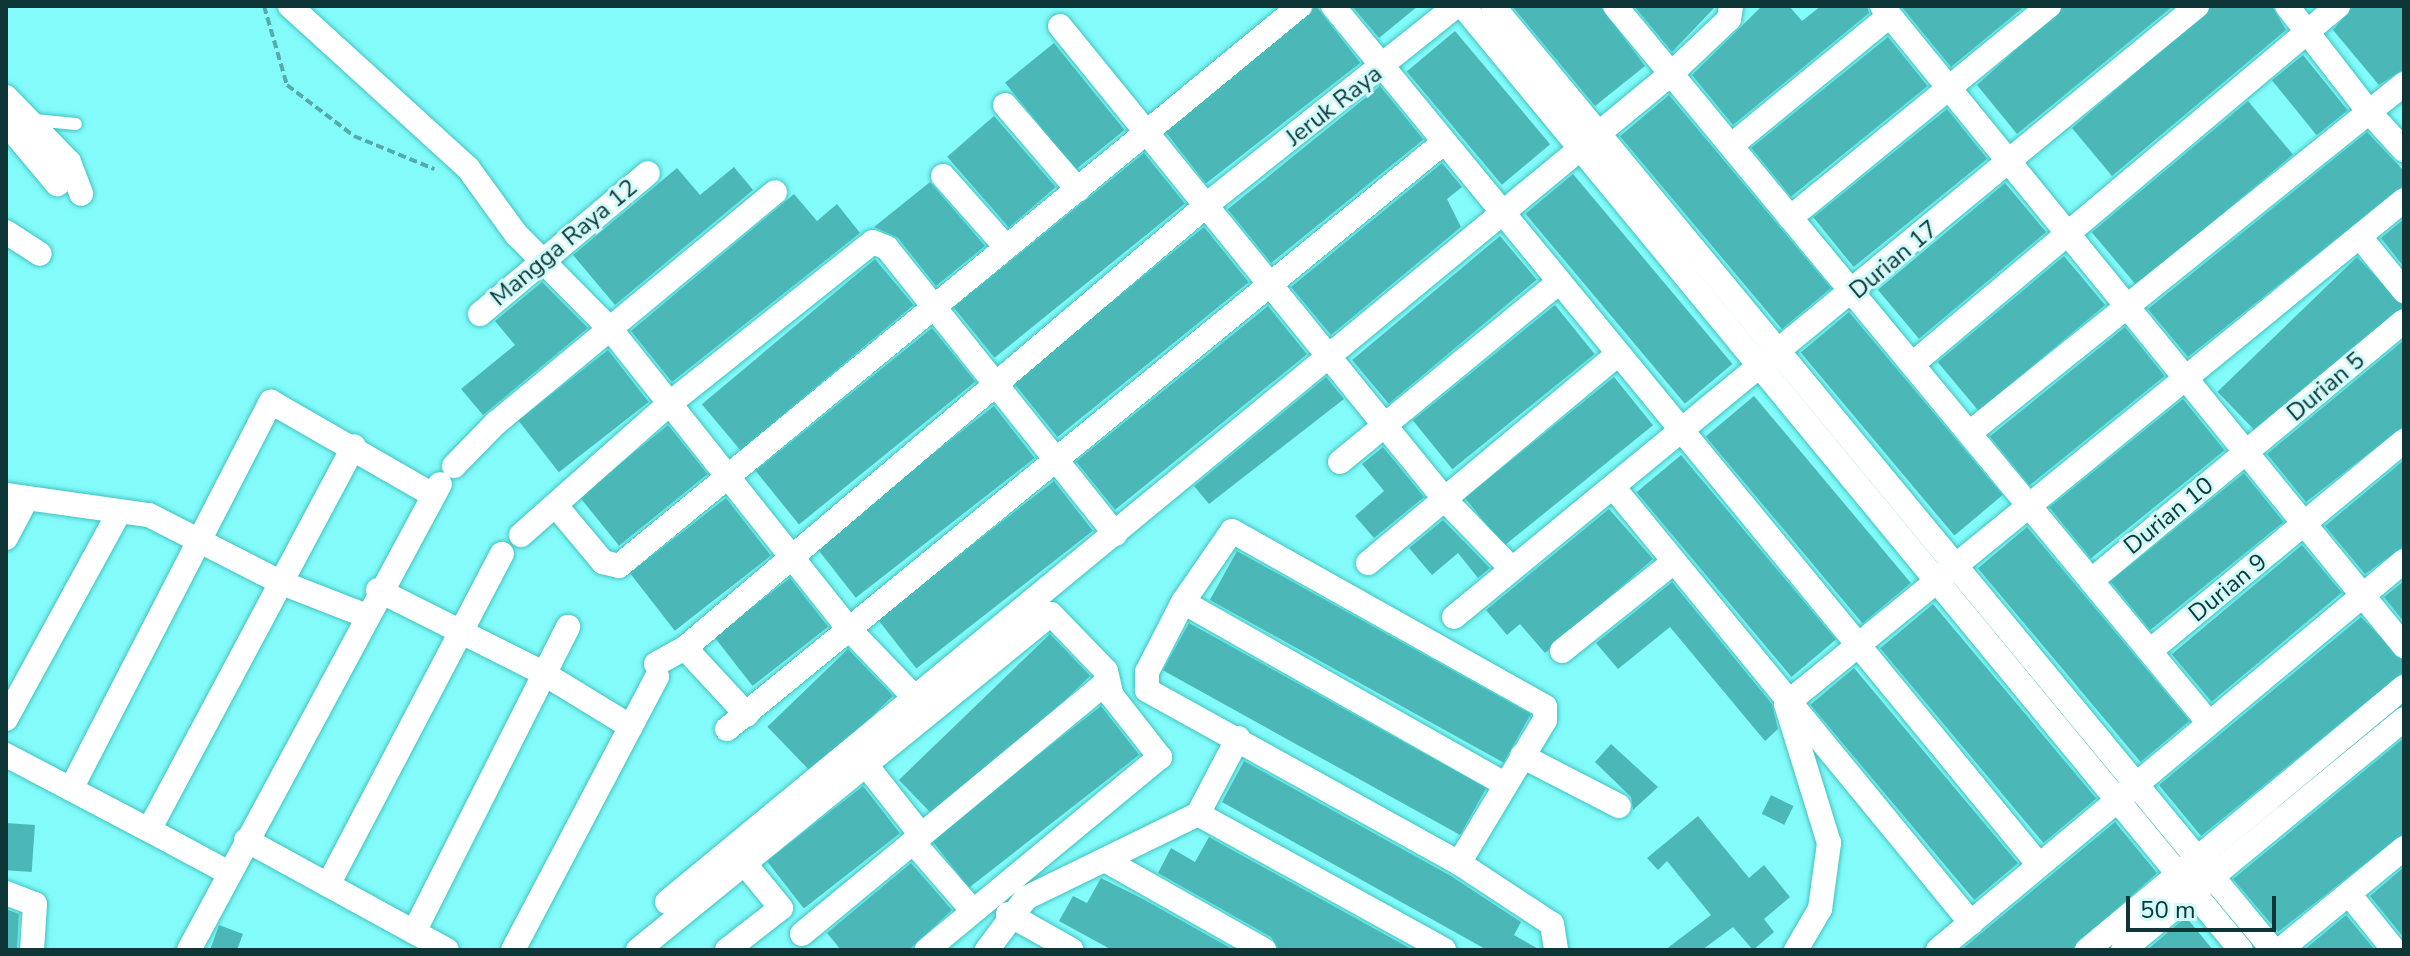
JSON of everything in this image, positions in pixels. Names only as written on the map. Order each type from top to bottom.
[{"type":"street","points":[[290,6],[468,168],[544,260],[612,331],[791,560],[851,631],[921,703]]},
{"type":"street","points":[[557,507],[603,562],[619,566],[1300,6]]},
{"type":"street","points":[[1333,6],[2039,865]]},
{"type":"street","name":"Jeruk Raya","points":[[631,727],[657,671],[1209,203],[1456,6]]},
{"type":"street","points":[[1463,6],[1576,149],[1959,566],[2047,675],[2129,792],[2198,875],[2273,950]]},
{"type":"street","points":[[1493,6],[1597,132],[1937,584],[2028,692],[2129,792]]},
{"type":"street","points":[[1615,6],[1673,72],[1854,295],[1915,362],[2028,505],[2209,723]]},
{"type":"street","points":[[667,902],[921,703],[1115,534],[1576,149],[1673,72],[1729,19],[1731,6]]},
{"type":"street","points":[[1790,218],[1948,90],[2018,15],[2049,6]]},
{"type":"street","name":"Durian 17","points":[[1454,617],[1768,360],[1854,295],[2197,6]]},
{"type":"street","points":[[2287,6],[2369,112],[2404,150]]},
{"type":"street","points":[[1915,362],[2338,6]]},
{"type":"street","points":[[1732,145],[1886,11],[2065,237],[2186,377],[2404,646]]},
{"type":"street","points":[[1060,26],[1150,130],[1447,502],[1511,568]]},
{"type":"street","points":[[1972,431],[2404,84]]},
{"type":"street","points":[[1005,105],[1078,190]]},
{"type":"street","points":[[13,112],[57,184]]},
{"type":"street","points":[[13,112],[69,162],[81,194]]},
{"type":"street","points":[[685,648],[737,722],[1443,143]]},
{"type":"street","name":"Mangga Raya 12","points":[[480,314],[648,173]]},
{"type":"street","points":[[943,176],[1006,247]]},
{"type":"street","points":[[189,950],[364,615],[442,482],[496,423],[612,331],[775,192]]},
{"type":"street","points":[[1786,704],[1937,584],[2028,505],[2404,200]]},
{"type":"street","points":[[6,232],[40,254]]},
{"type":"street","points":[[2360,237],[2404,291]]},
{"type":"street","points":[[521,535],[557,507],[669,404],[866,243],[887,248],[929,309],[1054,464],[1115,534]]},
{"type":"street","points":[[1340,462],[1559,282]]},
{"type":"street","name":"Durian 5","points":[[2247,452],[2404,321]]},
{"type":"street","points":[[1368,563],[1447,502],[1617,355]]},
{"type":"street","points":[[71,789],[271,402],[354,446],[442,482]]},
{"type":"street","name":"Durian 9","points":[[2150,651],[2404,441]]},
{"type":"street","points":[[149,830],[354,446]]},
{"type":"street","name":"Durian 10","points":[[2092,580],[2247,452]]},
{"type":"street","points":[[1614,488],[1671,564],[1971,923]]},
{"type":"street","points":[[6,538],[16,497],[149,515],[282,583],[364,615]]},
{"type":"street","points":[[6,719],[120,511]]},
{"type":"street","points":[[1459,863],[1547,717],[1540,704],[1240,532],[1224,537],[1183,602],[1145,686],[1459,863],[1552,924],[1556,950]]},
{"type":"street","points":[[328,885],[502,554]]},
{"type":"street","points":[[1938,950],[2404,561]]},
{"type":"street","points":[[1562,651],[1671,564]]},
{"type":"street","points":[[378,590],[543,673],[631,727],[513,950]]},
{"type":"street","points":[[1183,602],[1505,784]]},
{"type":"street","points":[[638,950],[866,765],[921,703],[1051,614],[1108,681],[1112,696],[1159,750],[1158,762],[927,950]]},
{"type":"street","points":[[414,932],[568,627]]},
{"type":"street","points":[[2028,692],[2047,675]]},
{"type":"street","points":[[744,863],[808,942],[917,839],[1108,681]]},
{"type":"street","points":[[2123,950],[2198,875],[2404,687]]},
{"type":"street","points":[[1786,704],[1829,843],[1820,909],[1796,950]]},
{"type":"street","points":[[2087,950],[2198,875],[2404,719]]},
{"type":"street","points":[[987,950],[1008,914],[1026,898],[1198,814],[1238,738]]},
{"type":"street","points":[[6,755],[229,873]]},
{"type":"street","points":[[1522,756],[1619,806]]},
{"type":"street","points":[[866,765],[917,839],[973,911]]},
{"type":"street","points":[[1198,814],[1444,950]]},
{"type":"street","points":[[246,840],[447,950]]},
{"type":"street","points":[[2280,950],[2404,848]]},
{"type":"street","points":[[1105,860],[1264,950]]},
{"type":"street","points":[[2198,875],[2241,950]]},
{"type":"street","points":[[6,893],[35,904],[32,950]]},
{"type":"street","points":[[2349,894],[2394,950]]},
{"type":"street","points":[[727,950],[781,908]]},
{"type":"street","points":[[1008,914],[1072,950]]},
{"type":"lane","points":[[13,112],[76,124]]},
{"type":"path","points":[[264,6],[287,85],[301,98],[380,149],[445,173],[468,168]]},
{"type":"building","points":[[1316,6],[1360,63],[1206,183],[1162,127]]},
{"type":"building","points":[[1352,6],[1418,6],[1379,38]]},
{"type":"building","points":[[1512,6],[1600,6],[1645,66],[1595,106]]},
{"type":"building","points":[[1634,6],[1716,6],[1672,52]]},
{"type":"building","points":[[1762,6],[1789,6],[1802,21],[1821,6],[1867,6],[1869,13],[1733,125],[1692,75]]},
{"type":"building","points":[[1901,6],[2025,6],[1951,67]]},
{"type":"building","points":[[2064,6],[2173,6],[2017,134],[1977,85]]},
{"type":"building","points":[[2212,6],[2272,6],[2286,30],[2112,176],[2072,128]]},
{"type":"building","points":[[2353,6],[2404,6],[2404,69],[2379,85],[2333,30]]},
{"type":"building","points":[[1455,31],[1550,144],[1502,185],[1407,71]]},
{"type":"building","points":[[1888,37],[1928,86],[1791,197],[1751,148]]},
{"type":"building","points":[[1054,43],[1124,130],[1076,170],[1005,83]]},
{"type":"building","points":[[2303,55],[2348,110],[2317,135],[2272,80]]},
{"type":"building","points":[[1380,86],[1423,140],[1271,263],[1228,209]]},
{"type":"building","points":[[1669,95],[1831,288],[1782,329],[1620,136]]},
{"type":"building","points":[[2248,101],[2293,155],[2137,286],[2092,232]]},
{"type":"building","points":[[1947,109],[1987,159],[1854,267],[1813,217]]},
{"type":"building","points":[[994,116],[1056,187],[1009,228],[947,157]]},
{"type":"building","points":[[2367,132],[2404,171],[2404,185],[2188,357],[2148,309]]},
{"type":"building","points":[[1144,153],[1185,204],[995,358],[954,307]]},
{"type":"building","points":[[1442,163],[1462,187],[1447,199],[1461,227],[1331,335],[1291,287]]},
{"type":"building","points":[[734,167],[753,190],[615,305],[573,255],[677,168],[700,195]]},
{"type":"building","points":[[1573,174],[1732,364],[1685,404],[1526,214]]},
{"type":"building","points":[[930,182],[985,246],[936,286],[898,238],[874,227]]},
{"type":"building","points":[[2005,183],[2046,232],[1919,339],[1878,290]]},
{"type":"building","points":[[794,194],[817,221],[837,204],[860,233],[672,382],[631,331]]},
{"type":"building","points":[[2404,219],[2404,267],[2381,238]]},
{"type":"building","points":[[1204,227],[1249,282],[1058,437],[1013,382]]},
{"type":"building","points":[[1500,236],[1537,280],[1389,404],[1352,360]]},
{"type":"building","points":[[2064,256],[2105,305],[1979,411],[1938,362]]},
{"type":"building","points":[[2357,257],[2404,306],[2265,441],[2217,392]]},
{"type":"building","points":[[875,259],[914,305],[740,450],[702,404]]},
{"type":"building","points":[[542,282],[588,328],[483,415],[461,389],[515,345],[495,321]]},
{"type":"building","points":[[1555,305],[1595,354],[1452,469],[1413,420]]},
{"type":"building","points":[[1268,306],[1307,354],[1115,510],[1076,461]]},
{"type":"building","points":[[1849,312],[2003,495],[1954,536],[1801,352]]},
{"type":"building","points":[[2125,327],[2165,376],[2029,485],[1990,437]]},
{"type":"building","points":[[932,328],[975,382],[799,524],[756,471]]},
{"type":"building","points":[[2404,340],[2404,426],[2306,502],[2267,454]]},
{"type":"building","points":[[608,350],[649,402],[559,472],[518,420]]},
{"type":"building","points":[[1326,377],[1344,399],[1209,504],[1194,486]]},
{"type":"building","points":[[1614,377],[1653,425],[1504,546],[1465,498]]},
{"type":"building","points":[[1754,396],[1911,583],[1863,623],[1706,436]]},
{"type":"building","points":[[2183,399],[2225,450],[2091,559],[2049,507]]},
{"type":"building","points":[[994,406],[1035,458],[856,598],[815,546]]},
{"type":"building","points":[[668,425],[708,474],[619,546],[579,497]]},
{"type":"building","points":[[1383,447],[1424,497],[1374,538],[1355,516],[1384,491],[1362,464]]},
{"type":"building","points":[[1681,455],[1836,640],[1791,677],[1637,492]]},
{"type":"building","points":[[2404,460],[2404,546],[2365,574],[2325,526]]},
{"type":"building","points":[[2244,473],[2284,522],[2150,630],[2110,581]]},
{"type":"building","points":[[1054,481],[1093,531],[916,669],[877,619]]},
{"type":"building","points":[[726,498],[771,556],[675,631],[630,573]]},
{"type":"building","points":[[1609,509],[1653,559],[1545,653],[1520,624],[1507,635],[1486,610]]},
{"type":"building","points":[[1443,520],[1490,568],[1478,578],[1458,553],[1432,575],[1409,548]]},
{"type":"building","points":[[2027,527],[2190,721],[2141,762],[1978,568]]},
{"type":"building","points":[[2302,545],[2342,592],[2212,702],[2172,654]]},
{"type":"building","points":[[1237,551],[1531,714],[1504,763],[1210,600]]},
{"type":"building","points":[[790,578],[828,627],[753,686],[714,637]]},
{"type":"building","points":[[2404,581],[2404,622],[2384,597]]},
{"type":"building","points":[[1672,582],[1772,704],[1778,729],[1765,741],[1670,627],[1618,669],[1596,643]]},
{"type":"building","points":[[1933,604],[2096,799],[2043,843],[1880,648]]},
{"type":"building","points":[[2361,617],[2404,661],[2404,672],[2201,836],[2159,785]]},
{"type":"building","points":[[1189,623],[1486,788],[1460,835],[1163,670]]},
{"type":"building","points":[[1050,634],[1090,676],[939,822],[899,780]]},
{"type":"building","points":[[848,649],[893,696],[813,774],[767,727]]},
{"type":"building","points":[[1854,668],[2018,863],[1974,900],[1810,705]]},
{"type":"building","points":[[1101,706],[1139,755],[969,888],[931,839]]},
{"type":"building","points":[[2404,738],[2404,833],[2278,932],[2233,879]]},
{"type":"building","points":[[1611,744],[1658,787],[1633,810],[1631,797],[1595,762]]},
{"type":"building","points":[[1244,761],[1451,876],[1521,922],[1514,935],[1540,950],[1487,950],[1222,802]]},
{"type":"building","points":[[863,786],[900,833],[804,908],[767,861]]},
{"type":"building","points":[[1771,795],[1793,806],[1784,825],[1762,814]]},
{"type":"building","points":[[1698,816],[1749,878],[1764,865],[1790,897],[1764,919],[1774,932],[1753,950],[1733,927],[1702,950],[1665,950],[1711,915],[1667,861],[1658,870],[1647,858]]},
{"type":"building","points":[[2115,822],[2157,873],[2071,950],[1961,950]]},
{"type":"building","points":[[6,823],[35,825],[32,872],[6,870]]},
{"type":"building","points":[[1209,837],[1413,950],[1279,950],[1271,937],[1158,873],[1171,848],[1195,862]]},
{"type":"building","points":[[911,863],[952,910],[909,950],[841,950],[827,933]]},
{"type":"building","points":[[2404,867],[2404,938],[2370,896]]},
{"type":"building","points":[[1101,878],[1234,950],[1112,950],[1059,921],[1073,896],[1087,903]]},
{"type":"building","points":[[6,909],[19,914],[17,949],[6,948]]},
{"type":"building","points":[[2346,915],[2375,950],[2304,950]]},
{"type":"building","points":[[2186,917],[2213,950],[2147,950]]},
{"type":"building","points":[[219,925],[243,934],[237,950],[210,950]]}]
